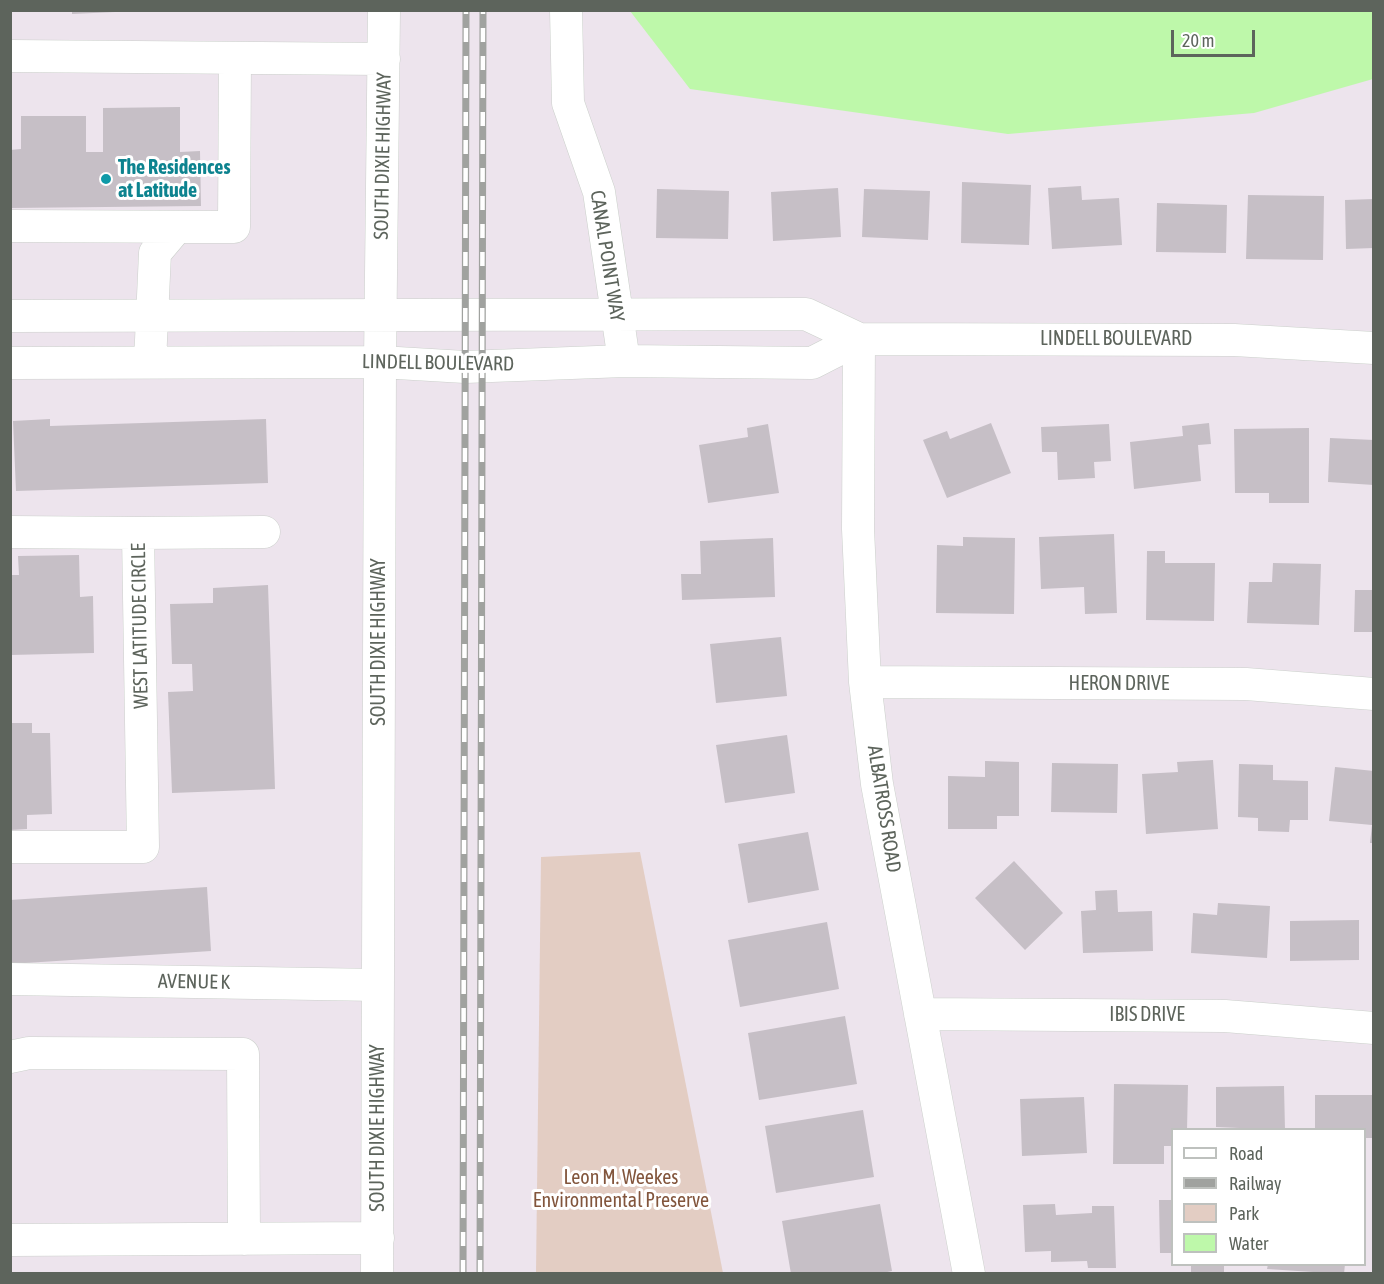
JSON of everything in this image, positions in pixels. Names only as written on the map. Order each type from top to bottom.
[{"type":"street","name":"SOUTH DIXIE HIGHWAY","points":[[377,1274],[380,362],[384,10]]},
{"type":"street","name":"CANAL POINT WAY","points":[[566,10],[568,103],[599,192],[615,314],[624,361]]},
{"type":"street","points":[[10,56],[384,59]]},
{"type":"street","points":[[10,226],[234,227],[235,58]]},
{"type":"street","points":[[150,362],[155,253],[177,227]]},
{"type":"street","name":"LINDELL BOULEVARD","points":[[10,316],[806,314],[859,339],[1234,340],[1374,348]]},
{"type":"street","name":"LINDELL BOULEVARD","points":[[10,363],[380,362],[465,367],[624,361],[812,363],[859,339]]},
{"type":"street","name":"ALBATROSS ROAD","points":[[859,339],[858,529],[865,682],[877,784],[969,1274]]},
{"type":"street","name":"WEST LATITUDE CIRCLE","points":[[10,532],[138,533],[143,848],[10,847]]},
{"type":"street","points":[[138,533],[264,532]]},
{"type":"street","name":"HERON DRIVE","points":[[865,682],[1246,684],[1374,694]]},
{"type":"street","name":"AVENUE K","points":[[10,979],[378,985]]},
{"type":"street","name":"IBIS DRIVE","points":[[920,1014],[1226,1016],[1374,1029]]},
{"type":"street","points":[[10,1057],[29,1053],[243,1054],[244,1239]]},
{"type":"street","points":[[10,1240],[378,1238]]},
{"type":"green space","name":"Leon M. Weekes Environmental Preserve","points":[[640,852],[723,1273],[536,1273],[541,857]]},
{"type":"water","points":[[630,11],[1373,11],[1373,79],[1254,113],[1008,134],[690,89]]},
{"type":"building","points":[[72,10],[115,10],[115,12],[72,14]]},
{"type":"building","name":"The Residences at Latitude","points":[[180,107],[180,152],[200,151],[201,206],[10,208],[10,150],[21,149],[21,116],[86,116],[86,152],[103,152],[103,108]]},
{"type":"building","points":[[962,182],[1031,185],[1029,245],[961,243]]},
{"type":"building","points":[[1081,186],[1082,200],[1119,198],[1122,245],[1052,249],[1048,188]]},
{"type":"building","points":[[838,188],[841,237],[773,241],[771,192]]},
{"type":"building","points":[[657,189],[729,191],[728,239],[656,238]]},
{"type":"building","points":[[864,189],[930,191],[928,240],[862,237]]},
{"type":"building","points":[[1248,195],[1324,196],[1323,260],[1246,259]]},
{"type":"building","points":[[1374,199],[1374,248],[1346,249],[1345,200]]},
{"type":"building","points":[[1157,203],[1227,205],[1226,253],[1156,252]]},
{"type":"building","points":[[50,419],[50,426],[266,419],[268,483],[16,491],[13,421]]},
{"type":"building","points":[[991,423],[1011,473],[947,498],[923,440],[947,431],[950,439]]},
{"type":"building","points":[[1209,423],[1211,444],[1198,445],[1201,481],[1134,489],[1130,442],[1183,436],[1182,426]]},
{"type":"building","points":[[768,424],[779,493],[708,503],[699,445],[748,437],[747,428]]},
{"type":"building","points":[[1109,424],[1111,461],[1094,462],[1095,478],[1058,480],[1057,452],[1042,452],[1041,427]]},
{"type":"building","points":[[1309,428],[1309,503],[1269,503],[1269,493],[1235,493],[1234,429]]},
{"type":"building","points":[[1330,438],[1374,440],[1374,485],[1328,482]]},
{"type":"building","points":[[1114,534],[1117,613],[1085,614],[1084,587],[1041,589],[1039,537]]},
{"type":"building","points":[[963,537],[1015,538],[1014,614],[936,613],[937,545],[963,546]]},
{"type":"building","points":[[773,538],[775,597],[682,600],[681,574],[701,574],[700,541]]},
{"type":"building","points":[[1147,551],[1165,551],[1165,563],[1215,563],[1214,621],[1146,620]]},
{"type":"building","points":[[79,555],[80,597],[93,596],[94,653],[10,655],[10,575],[19,575],[18,556]]},
{"type":"building","points":[[1273,563],[1321,564],[1319,625],[1247,623],[1249,582],[1272,582]]},
{"type":"building","points":[[268,585],[275,789],[172,793],[168,692],[193,691],[192,664],[172,664],[170,604],[213,603],[213,588]]},
{"type":"building","points":[[1355,590],[1374,590],[1374,632],[1354,632]]},
{"type":"building","points":[[781,637],[787,696],[716,703],[710,644]]},
{"type":"building","points":[[10,723],[32,723],[32,733],[50,733],[52,814],[27,815],[27,829],[10,830]]},
{"type":"building","points":[[787,735],[795,793],[725,803],[716,745]]},
{"type":"building","points":[[1213,760],[1218,829],[1146,834],[1142,774],[1178,772],[1177,762]]},
{"type":"building","points":[[985,761],[1019,762],[1019,816],[997,816],[997,829],[948,829],[948,776],[985,777]]},
{"type":"building","points":[[1052,763],[1118,764],[1117,813],[1051,812]]},
{"type":"building","points":[[1239,764],[1273,765],[1273,780],[1308,781],[1308,820],[1290,820],[1289,832],[1258,831],[1258,818],[1238,817]]},
{"type":"building","points":[[1335,767],[1374,771],[1374,843],[1370,843],[1372,825],[1329,821]]},
{"type":"building","points":[[808,832],[819,890],[748,903],[738,844]]},
{"type":"building","points":[[1014,861],[1063,913],[1025,950],[975,898]]},
{"type":"building","points":[[207,887],[211,951],[10,964],[10,900]]},
{"type":"building","points":[[1117,890],[1118,912],[1152,911],[1153,951],[1083,953],[1081,911],[1096,910],[1095,891]]},
{"type":"building","points":[[1218,903],[1270,906],[1267,958],[1191,953],[1193,913],[1217,915]]},
{"type":"building","points":[[1359,920],[1359,960],[1290,961],[1290,921]]},
{"type":"building","points":[[827,922],[839,989],[740,1007],[728,940]]},
{"type":"building","points":[[845,1016],[857,1084],[759,1100],[748,1033]]},
{"type":"building","points":[[1114,1084],[1188,1085],[1187,1128],[1171,1128],[1171,1146],[1164,1146],[1164,1164],[1113,1164]]},
{"type":"building","points":[[1284,1086],[1285,1128],[1216,1127],[1216,1087]]},
{"type":"building","points":[[1315,1095],[1374,1095],[1374,1138],[1366,1138],[1366,1128],[1315,1128]]},
{"type":"building","points":[[1084,1097],[1087,1153],[1022,1156],[1020,1099]]},
{"type":"building","points":[[863,1110],[874,1177],[776,1193],[765,1126]]},
{"type":"building","points":[[1159,1200],[1171,1200],[1171,1253],[1160,1253]]},
{"type":"building","points":[[880,1204],[892,1271],[878,1274],[791,1274],[782,1221]]},
{"type":"building","points":[[1055,1204],[1056,1215],[1092,1213],[1092,1206],[1114,1206],[1116,1268],[1088,1268],[1087,1261],[1051,1262],[1051,1251],[1025,1252],[1023,1205]]},
{"type":"building","points":[[1191,1266],[1224,1266],[1224,1274],[1191,1274]]},
{"type":"building","points":[[1268,1266],[1345,1266],[1344,1274],[1267,1269]]},
{"type":"railway","points":[[463,1274],[466,10]]},
{"type":"railway","points":[[480,1274],[483,10]]},
{"type":"place","name":"The Residences at Latitude","points":[[106,179]]}]
